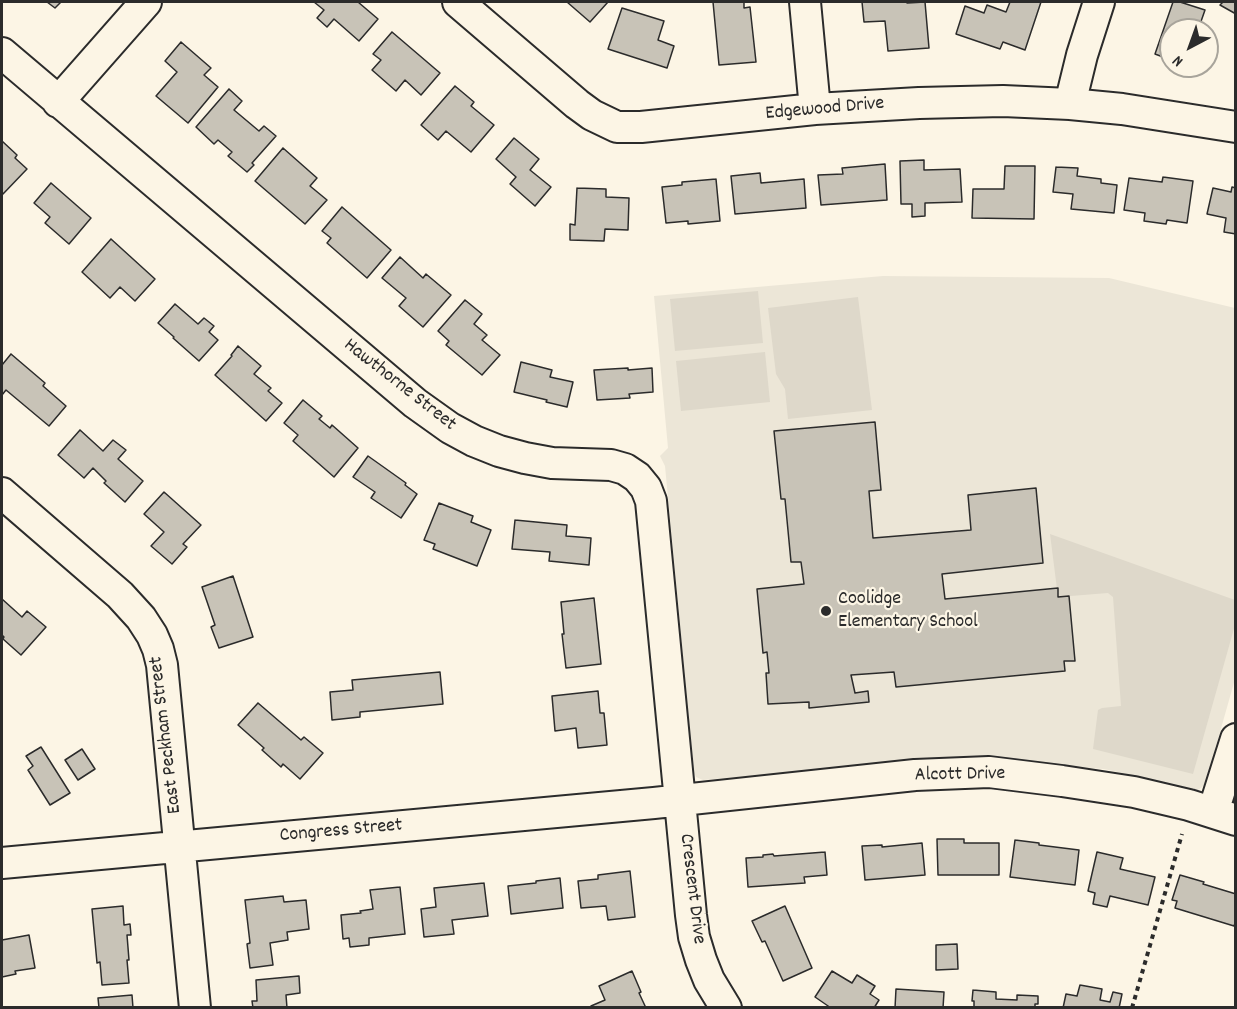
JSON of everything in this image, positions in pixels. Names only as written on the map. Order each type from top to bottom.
[{"type":"street","points":[[58,102],[146,2]]},
{"type":"street","name":"Edgewood Drive","points":[[458,2],[577,104],[592,115],[617,127],[641,128],[815,109],[1003,101],[1122,109],[1236,127]]},
{"type":"street","points":[[805,2],[815,109]]},
{"type":"street","points":[[1070,104],[1082,55],[1099,2]]},
{"type":"street","name":"Hawthorne Street","points":[[2,53],[415,403],[450,428],[499,451],[525,458],[552,463],[611,465],[625,469],[637,477],[646,488],[651,501],[681,800]]},
{"type":"street","name":"East Peckham Street","points":[[2,493],[120,595],[141,618],[152,635],[162,664],[195,1008]]},
{"type":"street","points":[[1225,816],[1236,739]]},
{"type":"street","name":"Alcott Drive","points":[[681,800],[915,776],[989,772],[1134,792],[1225,816]]},
{"type":"street","name":"Congress Street","points":[[2,863],[681,800]]},
{"type":"street","name":"Crescent Drive","points":[[681,800],[694,937],[700,960],[709,980],[726,1008]]},
{"type":"path","points":[[1132,1008],[1182,834]]},
{"type":"shaded area","name":"Coolidge Elementary School","points":[[883,276],[1109,278],[1235,308],[1235,679],[1207,778],[1198,790],[1104,769],[955,758],[703,780],[696,777],[665,466],[660,456],[668,448],[654,296]]},
{"type":"shaded area","points":[[758,291],[763,343],[675,351],[670,299]]},
{"type":"shaded area","points":[[858,297],[872,410],[788,419],[785,389],[776,374],[768,308]]},
{"type":"shaded area","points":[[765,352],[770,402],[681,411],[676,361]]},
{"type":"shaded area","points":[[1050,534],[1235,600],[1235,625],[1193,774],[1093,749],[1098,710],[1121,706],[1113,597],[1108,593],[1058,597]]},
{"type":"building","points":[[47,2],[61,2],[55,8]]},
{"type":"building","points":[[314,2],[358,2],[378,19],[359,41],[334,19],[327,27],[317,18],[324,10]]},
{"type":"building","points":[[567,2],[608,2],[590,22]]},
{"type":"building","points":[[713,2],[744,2],[744,8],[750,7],[756,62],[719,65]]},
{"type":"building","points":[[862,2],[925,2],[929,48],[888,51],[885,21],[864,22]]},
{"type":"building","points":[[1010,2],[1041,2],[1025,50],[1003,42],[1000,49],[956,34],[965,6],[984,13],[987,5],[1006,12]]},
{"type":"building","points":[[1173,2],[1205,10],[1202,18],[1167,18]]},
{"type":"building","points":[[1223,2],[1236,2],[1236,14],[1220,5]]},
{"type":"building","points":[[622,8],[664,21],[658,40],[674,46],[667,68],[608,49]]},
{"type":"building","points":[[392,32],[440,73],[421,95],[405,80],[396,91],[372,70],[381,60],[373,54]]},
{"type":"building","points":[[181,42],[211,68],[204,75],[218,87],[188,123],[156,96],[177,72],[165,61]]},
{"type":"building","points":[[1159,42],[1159,56],[1155,54]]},
{"type":"building","points":[[455,86],[474,102],[471,106],[494,125],[471,152],[446,131],[438,140],[421,125]]},
{"type":"building","points":[[229,89],[242,101],[234,110],[259,131],[264,126],[276,136],[247,172],[228,156],[232,152],[218,140],[214,144],[196,127]]},
{"type":"building","points":[[514,138],[539,159],[530,170],[551,187],[535,206],[510,184],[516,177],[496,159]]},
{"type":"building","points":[[2,141],[17,155],[15,158],[27,169],[3,194],[2,192]]},
{"type":"building","points":[[283,148],[317,178],[310,186],[327,200],[305,224],[255,181]]},
{"type":"building","points":[[924,160],[924,170],[960,169],[962,202],[925,203],[925,216],[912,217],[912,204],[901,204],[900,161]]},
{"type":"building","points":[[885,164],[887,200],[821,205],[818,175],[843,174],[842,168]]},
{"type":"building","points":[[1005,166],[1035,166],[1034,219],[972,218],[973,189],[1004,189]]},
{"type":"building","points":[[1056,167],[1078,168],[1077,176],[1101,179],[1101,183],[1117,185],[1114,213],[1071,209],[1073,194],[1053,192]]},
{"type":"building","points":[[760,173],[761,183],[804,179],[806,208],[735,214],[731,176]]},
{"type":"building","points":[[1163,177],[1193,181],[1187,223],[1167,220],[1166,224],[1144,221],[1145,213],[1124,210],[1129,178],[1162,182]]},
{"type":"building","points":[[716,179],[720,221],[688,224],[688,221],[666,223],[662,187],[682,185],[682,182]]},
{"type":"building","points":[[51,183],[91,218],[69,244],[45,223],[50,217],[34,203]]},
{"type":"building","points":[[1232,187],[1236,188],[1236,234],[1224,232],[1226,218],[1207,214],[1213,188],[1231,192]]},
{"type":"building","points":[[577,188],[606,189],[606,197],[629,198],[628,230],[605,229],[604,241],[570,240],[570,224],[575,225]]},
{"type":"building","points":[[342,207],[391,250],[367,278],[327,243],[331,238],[322,231]]},
{"type":"building","points":[[111,239],[155,279],[135,301],[120,287],[110,298],[82,272]]},
{"type":"building","points":[[400,257],[423,278],[426,274],[451,295],[423,327],[399,306],[406,298],[382,278]]},
{"type":"building","points":[[465,300],[482,314],[474,324],[487,335],[482,340],[500,355],[482,375],[446,345],[449,341],[438,331]]},
{"type":"building","points":[[175,304],[198,324],[204,318],[214,326],[209,332],[218,340],[199,361],[158,323]]},
{"type":"building","points":[[238,346],[261,366],[254,374],[271,388],[268,391],[282,403],[266,421],[215,375]]},
{"type":"building","points":[[11,354],[45,383],[43,386],[66,406],[49,426],[6,390],[2,395],[2,365]]},
{"type":"building","points":[[521,362],[552,370],[550,377],[573,382],[567,407],[514,392]]},
{"type":"building","points":[[628,368],[628,370],[652,368],[653,392],[629,394],[630,398],[597,400],[594,370]]},
{"type":"building","points":[[303,400],[322,416],[319,419],[330,428],[332,425],[358,448],[334,477],[293,441],[298,435],[284,423]]},
{"type":"building","points":[[875,422],[881,490],[869,491],[873,538],[971,530],[968,495],[1036,488],[1043,563],[942,574],[945,599],[1058,588],[1058,597],[1069,596],[1075,661],[1064,661],[1065,671],[896,687],[894,672],[851,675],[855,693],[868,691],[869,702],[809,708],[809,702],[768,704],[767,652],[763,653],[757,589],[804,584],[801,562],[791,562],[785,499],[781,499],[774,431]]},
{"type":"building","points":[[80,430],[103,451],[113,440],[126,450],[118,459],[143,481],[125,502],[104,483],[106,481],[93,468],[84,478],[58,455]]},
{"type":"building","points":[[368,456],[406,483],[405,485],[417,494],[401,518],[371,498],[375,492],[353,477]]},
{"type":"building","points":[[164,492],[201,525],[183,544],[187,547],[172,564],[151,546],[164,532],[144,514]]},
{"type":"building","points":[[439,503],[473,516],[471,522],[491,530],[477,566],[433,549],[435,544],[424,540]]},
{"type":"building","points":[[515,520],[567,525],[566,536],[591,538],[589,565],[549,561],[550,552],[512,549]]},
{"type":"building","points":[[233,576],[253,637],[219,648],[211,627],[215,625],[202,587]]},
{"type":"building","points":[[594,598],[601,664],[566,668],[561,602]]},
{"type":"building","points":[[2,599],[22,617],[27,611],[46,627],[21,655],[3,639]]},
{"type":"building","points":[[440,672],[443,704],[360,712],[360,717],[332,720],[330,692],[353,690],[352,680]]},
{"type":"building","points":[[598,691],[600,713],[604,713],[607,745],[578,748],[576,728],[555,731],[552,696]]},
{"type":"building","points":[[258,703],[301,740],[304,737],[323,753],[300,779],[283,764],[281,767],[238,725]]},
{"type":"building","points":[[41,747],[70,793],[50,805],[28,770],[33,766],[26,756]]},
{"type":"building","points":[[82,749],[95,769],[78,780],[65,760]]},
{"type":"building","points":[[937,839],[964,839],[964,843],[999,843],[999,875],[938,875]]},
{"type":"building","points":[[1015,840],[1079,850],[1075,885],[1010,877]]},
{"type":"building","points":[[922,843],[925,875],[865,880],[862,846],[882,845],[882,847]]},
{"type":"building","points":[[825,852],[827,875],[804,877],[805,883],[748,887],[746,858],[773,854],[774,856]]},
{"type":"building","points":[[1097,852],[1123,858],[1120,869],[1155,877],[1148,905],[1110,896],[1107,907],[1093,904],[1095,893],[1088,891]]},
{"type":"building","points":[[630,871],[635,917],[608,920],[606,906],[581,908],[578,881],[598,879],[598,875]]},
{"type":"building","points":[[1180,875],[1236,894],[1234,926],[1175,908],[1177,901],[1172,900]]},
{"type":"building","points":[[560,878],[563,908],[511,914],[508,886]]},
{"type":"building","points":[[484,883],[488,916],[452,920],[454,934],[424,937],[421,909],[436,907],[434,888]]},
{"type":"building","points":[[400,887],[405,934],[369,938],[369,945],[350,947],[349,938],[343,939],[341,915],[373,909],[370,890]]},
{"type":"building","points":[[283,896],[284,902],[306,900],[309,929],[287,932],[288,940],[270,943],[273,965],[250,968],[247,944],[250,943],[245,900]]},
{"type":"building","points":[[123,906],[124,925],[130,924],[131,935],[127,935],[129,983],[102,985],[100,962],[97,963],[92,909]]},
{"type":"building","points":[[785,906],[812,968],[783,981],[765,941],[762,942],[752,921]]},
{"type":"building","points":[[29,935],[35,968],[15,971],[16,974],[2,977],[2,940]]},
{"type":"building","points":[[957,944],[958,969],[936,970],[936,945]]},
{"type":"building","points":[[632,971],[646,1008],[592,1008],[591,1006],[605,1000],[599,986]]},
{"type":"building","points":[[832,971],[852,983],[857,975],[875,986],[870,994],[879,1000],[874,1008],[831,1008],[815,997]]},
{"type":"building","points":[[299,976],[300,993],[286,995],[287,1008],[253,1008],[252,1001],[257,1001],[256,980]]},
{"type":"building","points":[[1080,985],[1102,989],[1100,1000],[1110,1002],[1113,992],[1122,994],[1119,1008],[1063,1008],[1066,994],[1077,996]]},
{"type":"building","points":[[896,989],[944,992],[943,1008],[895,1008]]},
{"type":"building","points":[[973,990],[996,992],[996,999],[1017,1000],[1017,995],[1038,996],[1038,1004],[1035,1004],[1035,1008],[974,1008]]},
{"type":"building","points":[[132,995],[133,1008],[99,1008],[98,998]]},
{"type":"place","name":"Coolidge Elementary School","points":[[826,611]]}]
